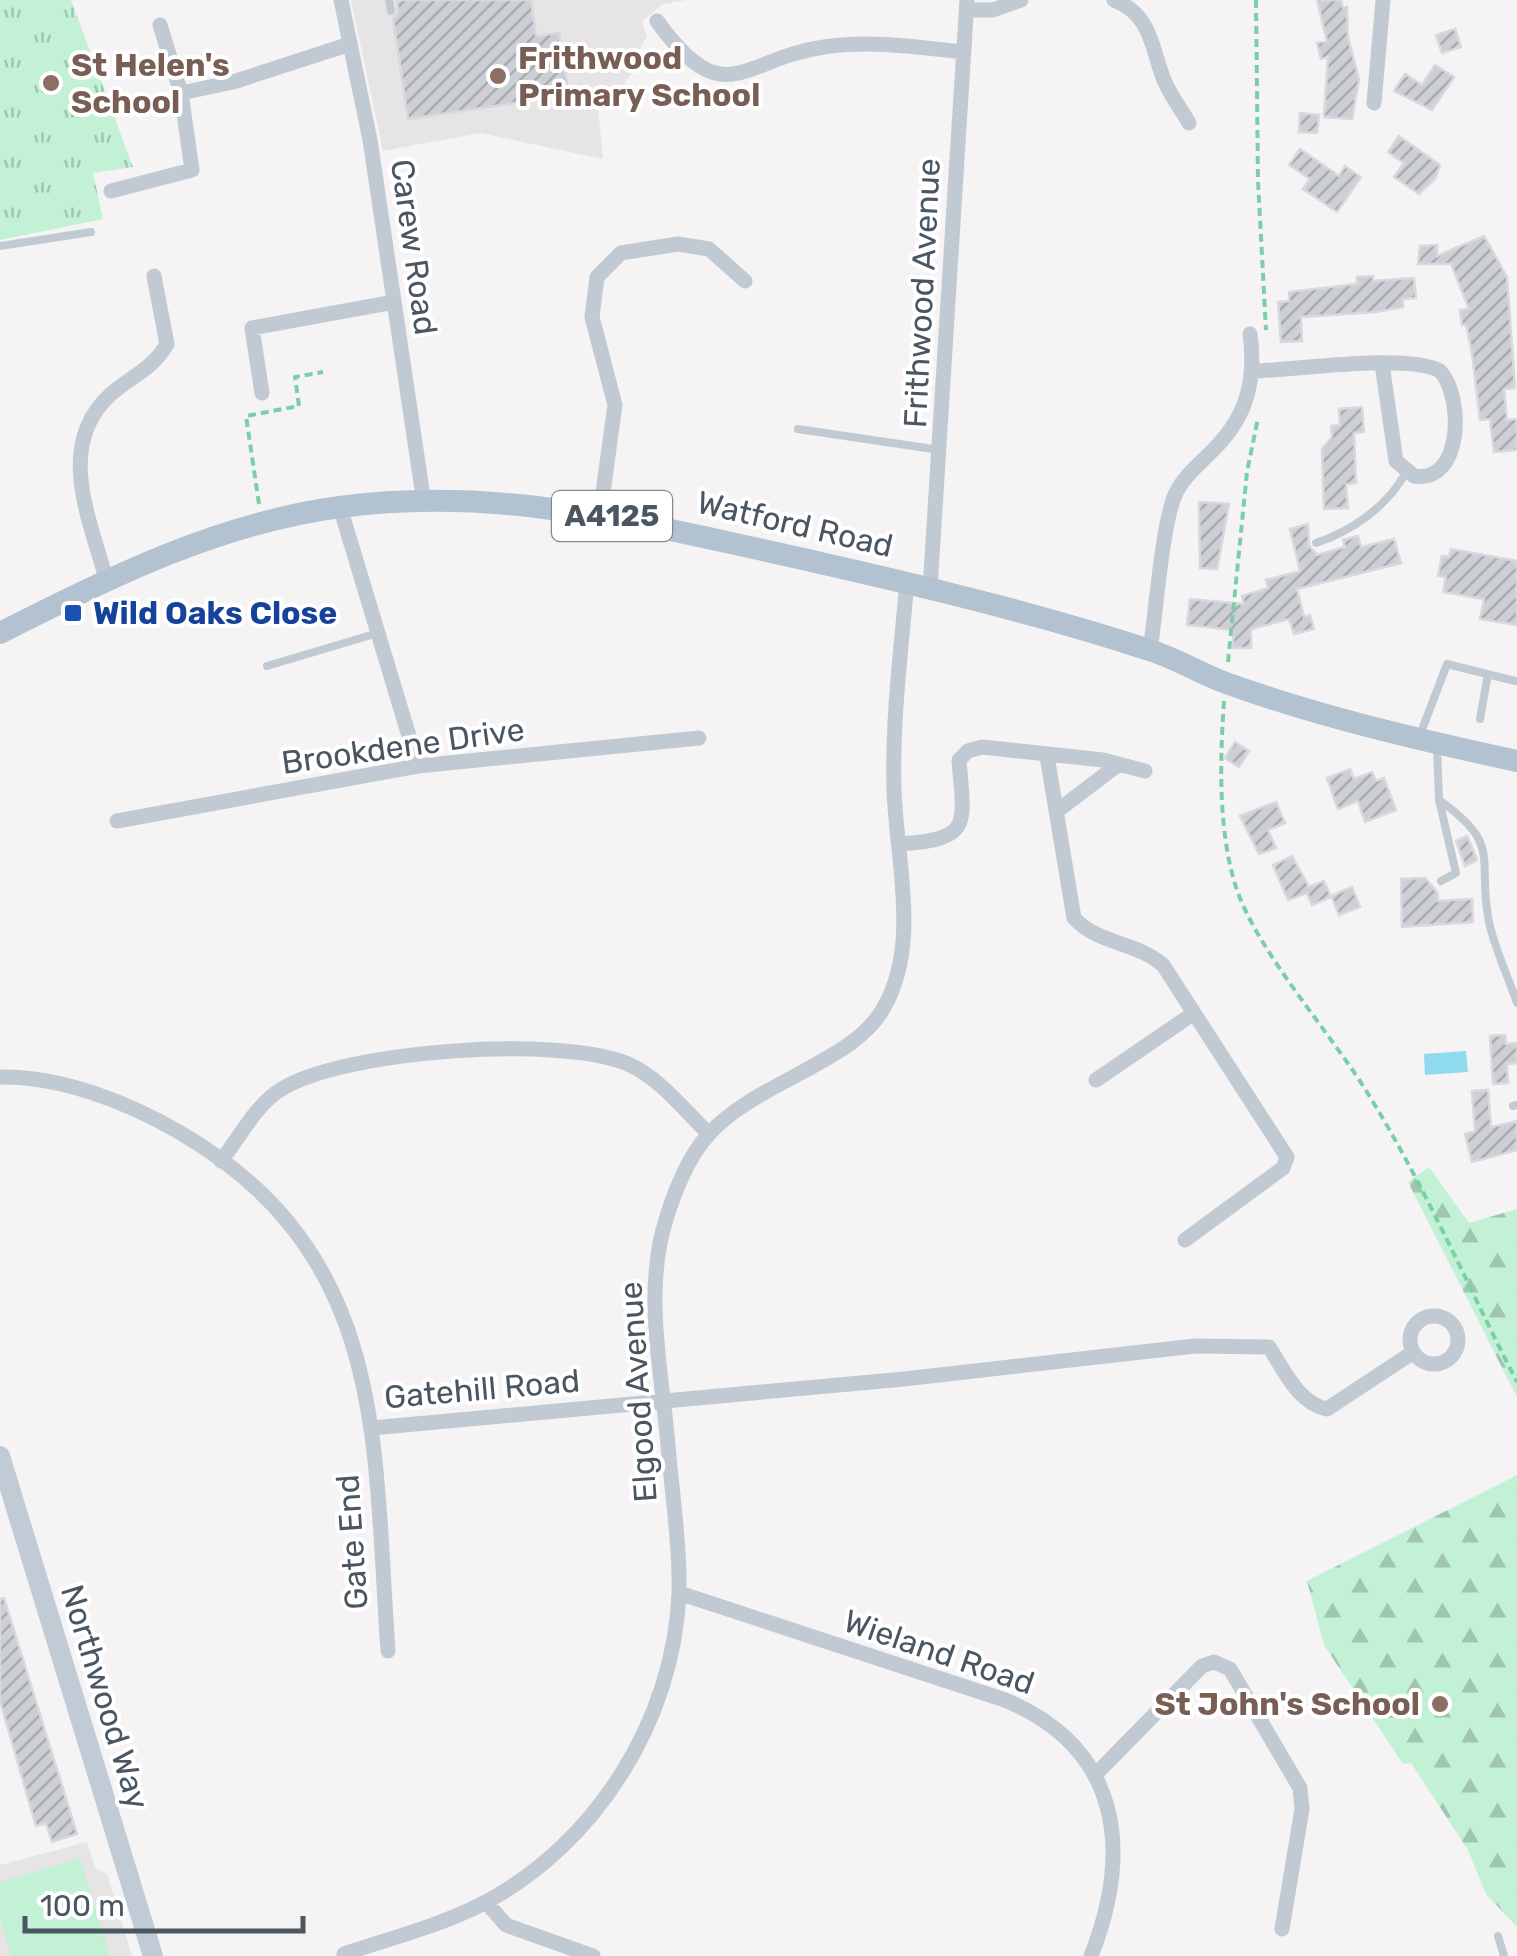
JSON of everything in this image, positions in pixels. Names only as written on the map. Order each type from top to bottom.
[{"type":"main road","name":"Watford Road","points":[[0,633],[154,558],[262,524],[340,507],[510,500],[600,514],[918,586],[1150,650],[1226,683],[1428,742],[1517,761]]},
{"type":"street","name":"Carew Road","points":[[341,0],[370,140],[424,502]]},
{"type":"street","points":[[967,5],[993,10],[1021,0]]},
{"type":"street","points":[[1114,0],[1134,12],[1148,29],[1164,80],[1189,123]]},
{"type":"street","points":[[1374,103],[1383,0]]},
{"type":"street","name":"Frithwood Avenue","points":[[918,586],[940,450],[967,5]]},
{"type":"street","points":[[658,21],[676,48],[711,74],[739,76],[820,47],[857,44],[963,52]]},
{"type":"street","points":[[111,191],[192,170],[181,93],[160,26]]},
{"type":"street","points":[[181,93],[233,82],[350,44]]},
{"type":"street","points":[[600,514],[615,404],[592,317],[597,277],[621,253],[678,244],[709,249],[745,281]]},
{"type":"street","points":[[106,579],[77,454],[84,428],[110,395],[156,364],[167,344],[154,276]]},
{"type":"street","points":[[262,392],[252,328],[394,302]]},
{"type":"street","points":[[1150,650],[1174,496],[1190,472],[1220,444],[1246,401],[1255,371],[1250,334]]},
{"type":"street","points":[[1255,371],[1382,364],[1431,366],[1446,377],[1454,397],[1452,445],[1447,462],[1429,476],[1406,472],[1392,452],[1382,364]]},
{"type":"street","points":[[340,507],[418,766]]},
{"type":"street","name":"Elgood Avenue","points":[[344,1954],[486,1902],[564,1844],[621,1775],[662,1684],[678,1593],[655,1279],[660,1246],[678,1186],[709,1134],[773,1088],[837,1053],[871,1027],[885,1006],[903,941],[894,789],[918,586]]},
{"type":"street","name":"Brookdene Drive","points":[[117,821],[418,766],[699,738]]},
{"type":"street","points":[[900,844],[939,841],[954,833],[963,820],[960,760],[968,750],[982,747],[1119,764],[1145,771]]},
{"type":"street","points":[[1047,756],[1074,918],[1090,935],[1132,944],[1163,965],[1286,1156],[1282,1168],[1185,1240]]},
{"type":"street","points":[[1056,811],[1119,764]]},
{"type":"street","points":[[1096,1080],[1194,1013]]},
{"type":"street","points":[[221,1160],[270,1097],[286,1086],[355,1064],[416,1054],[507,1048],[626,1063],[656,1081],[709,1134]]},
{"type":"street","name":"Gatehill Road","points":[[0,1077],[42,1081],[104,1098],[164,1124],[221,1160],[276,1212],[324,1275],[352,1332],[372,1428],[904,1379],[1195,1346],[1269,1346],[1298,1392],[1314,1406],[1327,1408],[1412,1353]]},
{"type":"street","name":"Gate End","points":[[372,1428],[388,1652]]},
{"type":"street","name":"Northwood Way","points":[[0,1456],[153,1956]]},
{"type":"street","name":"Wieland Road","points":[[678,1593],[1032,1711],[1064,1735],[1095,1775],[1109,1810],[1116,1851],[1111,1892],[1091,1956]]},
{"type":"street","points":[[1095,1775],[1202,1666],[1214,1662],[1230,1669],[1300,1788],[1302,1809],[1282,1929]]},
{"type":"street","points":[[486,1902],[506,1925],[593,1956]]},
{"type":"lane","points":[[390,0],[391,11]]},
{"type":"lane","points":[[0,246],[91,232]]},
{"type":"lane","points":[[798,429],[940,450]]},
{"type":"lane","points":[[1316,543],[1360,521],[1387,500],[1406,472]]},
{"type":"lane","points":[[267,666],[378,633]]},
{"type":"lane","points":[[1441,881],[1456,873],[1428,742],[1448,664],[1516,680]]},
{"type":"lane","points":[[1480,719],[1488,674]]},
{"type":"lane","points":[[1438,800],[1476,830],[1486,853],[1488,918],[1517,1004]]},
{"type":"lane","points":[[1498,1936],[1504,1956]]},
{"type":"path","points":[[262,524],[246,416],[299,406],[296,377],[324,372]]},
{"type":"path","points":[[1226,683],[1223,784],[1236,884],[1257,928],[1370,1095],[1517,1382]]},
{"type":"shaded area","name":"Frithwood Primary School","points":[[351,0],[686,0],[663,4],[642,21],[647,36],[638,52],[639,64],[620,89],[597,99],[603,159],[480,133],[383,151]]},
{"type":"shaded area","points":[[87,1842],[95,1868],[107,1874],[132,1956],[0,1956],[0,1865]]},
{"type":"green space","name":"St Helen's School","points":[[0,0],[71,0],[133,167],[93,173],[103,219],[0,240]]},
{"type":"green space","points":[[1429,1167],[1469,1223],[1517,1209],[1517,1397],[1408,1182]]},
{"type":"green space","name":"St John's School","points":[[1517,1475],[1517,1927],[1486,1894],[1468,1850],[1411,1763],[1403,1764],[1324,1645],[1307,1581]]},
{"type":"green space","points":[[80,1858],[110,1956],[11,1956],[0,1919],[0,1882]]},
{"type":"water","points":[[1466,1051],[1468,1072],[1425,1075],[1424,1054]]},
{"type":"building","points":[[397,0],[531,0],[536,36],[559,33],[569,95],[408,119],[393,18],[398,13]]},
{"type":"building","points":[[1317,0],[1341,0],[1343,8],[1347,7],[1348,37],[1359,80],[1352,119],[1324,117],[1328,57],[1321,59],[1317,43],[1327,41]]},
{"type":"building","points":[[1455,29],[1461,47],[1442,53],[1436,35]]},
{"type":"building","points":[[1435,65],[1454,77],[1432,110],[1394,91],[1405,74],[1422,85]]},
{"type":"building","points":[[1300,113],[1319,115],[1317,133],[1299,132]]},
{"type":"building","points":[[1399,136],[1440,165],[1435,179],[1419,194],[1394,177],[1404,163],[1388,152]]},
{"type":"building","points":[[1300,149],[1339,176],[1345,166],[1361,177],[1337,212],[1303,189],[1310,179],[1289,165]]},
{"type":"building","points":[[1484,236],[1507,277],[1515,388],[1504,389],[1507,420],[1517,419],[1517,450],[1494,452],[1490,419],[1480,420],[1472,353],[1460,310],[1469,309],[1451,264],[1418,264],[1420,246],[1437,245],[1437,256]]},
{"type":"building","points":[[1373,276],[1373,281],[1414,278],[1416,298],[1403,299],[1403,307],[1376,312],[1301,317],[1302,341],[1281,342],[1278,302],[1289,301],[1289,292],[1357,284],[1357,277]]},
{"type":"building","points":[[1362,407],[1364,432],[1354,433],[1356,483],[1346,484],[1348,508],[1324,509],[1322,449],[1332,437],[1331,426],[1340,425],[1339,409]]},
{"type":"building","points":[[1199,502],[1229,504],[1217,569],[1200,568]]},
{"type":"building","points":[[1308,524],[1309,545],[1317,555],[1345,547],[1343,540],[1358,536],[1361,547],[1394,539],[1401,563],[1297,589],[1304,617],[1310,615],[1314,629],[1294,634],[1289,619],[1251,629],[1251,648],[1233,648],[1233,630],[1187,625],[1190,599],[1244,604],[1242,596],[1268,588],[1266,580],[1300,571],[1290,529]]},
{"type":"building","points":[[1451,549],[1517,561],[1517,625],[1480,619],[1484,599],[1443,592],[1446,577],[1438,576],[1442,556],[1449,557]]},
{"type":"building","points":[[1235,742],[1249,751],[1239,767],[1225,758]]},
{"type":"building","points":[[1350,769],[1354,779],[1372,772],[1376,781],[1384,778],[1396,810],[1365,822],[1358,801],[1338,809],[1327,778]]},
{"type":"building","points":[[1276,802],[1285,823],[1268,830],[1276,848],[1259,854],[1240,816]]},
{"type":"building","points":[[1467,836],[1477,860],[1465,866],[1456,841]]},
{"type":"building","points":[[1292,856],[1309,887],[1324,881],[1331,897],[1312,905],[1307,893],[1288,900],[1273,865]]},
{"type":"building","points":[[1425,878],[1438,893],[1438,901],[1472,899],[1473,922],[1402,927],[1401,879]]},
{"type":"building","points":[[1352,887],[1360,907],[1339,915],[1331,896]]},
{"type":"building","points":[[1505,1035],[1506,1044],[1517,1043],[1517,1063],[1507,1064],[1508,1083],[1493,1084],[1490,1036]]},
{"type":"building","points":[[1488,1090],[1491,1127],[1517,1121],[1517,1150],[1472,1162],[1465,1134],[1475,1131],[1472,1091]]},
{"type":"building","points":[[4,1598],[77,1834],[52,1842],[46,1823],[36,1826],[0,1701],[0,1599]]},
{"type":"place","name":"Frithwood Primary School","points":[[498,76]]},
{"type":"place","name":"St Helen's School","points":[[51,83]]},
{"type":"place","name":"Wild Oaks Close","points":[[73,613]]},
{"type":"place","name":"St John's School","points":[[1440,1704]]}]
